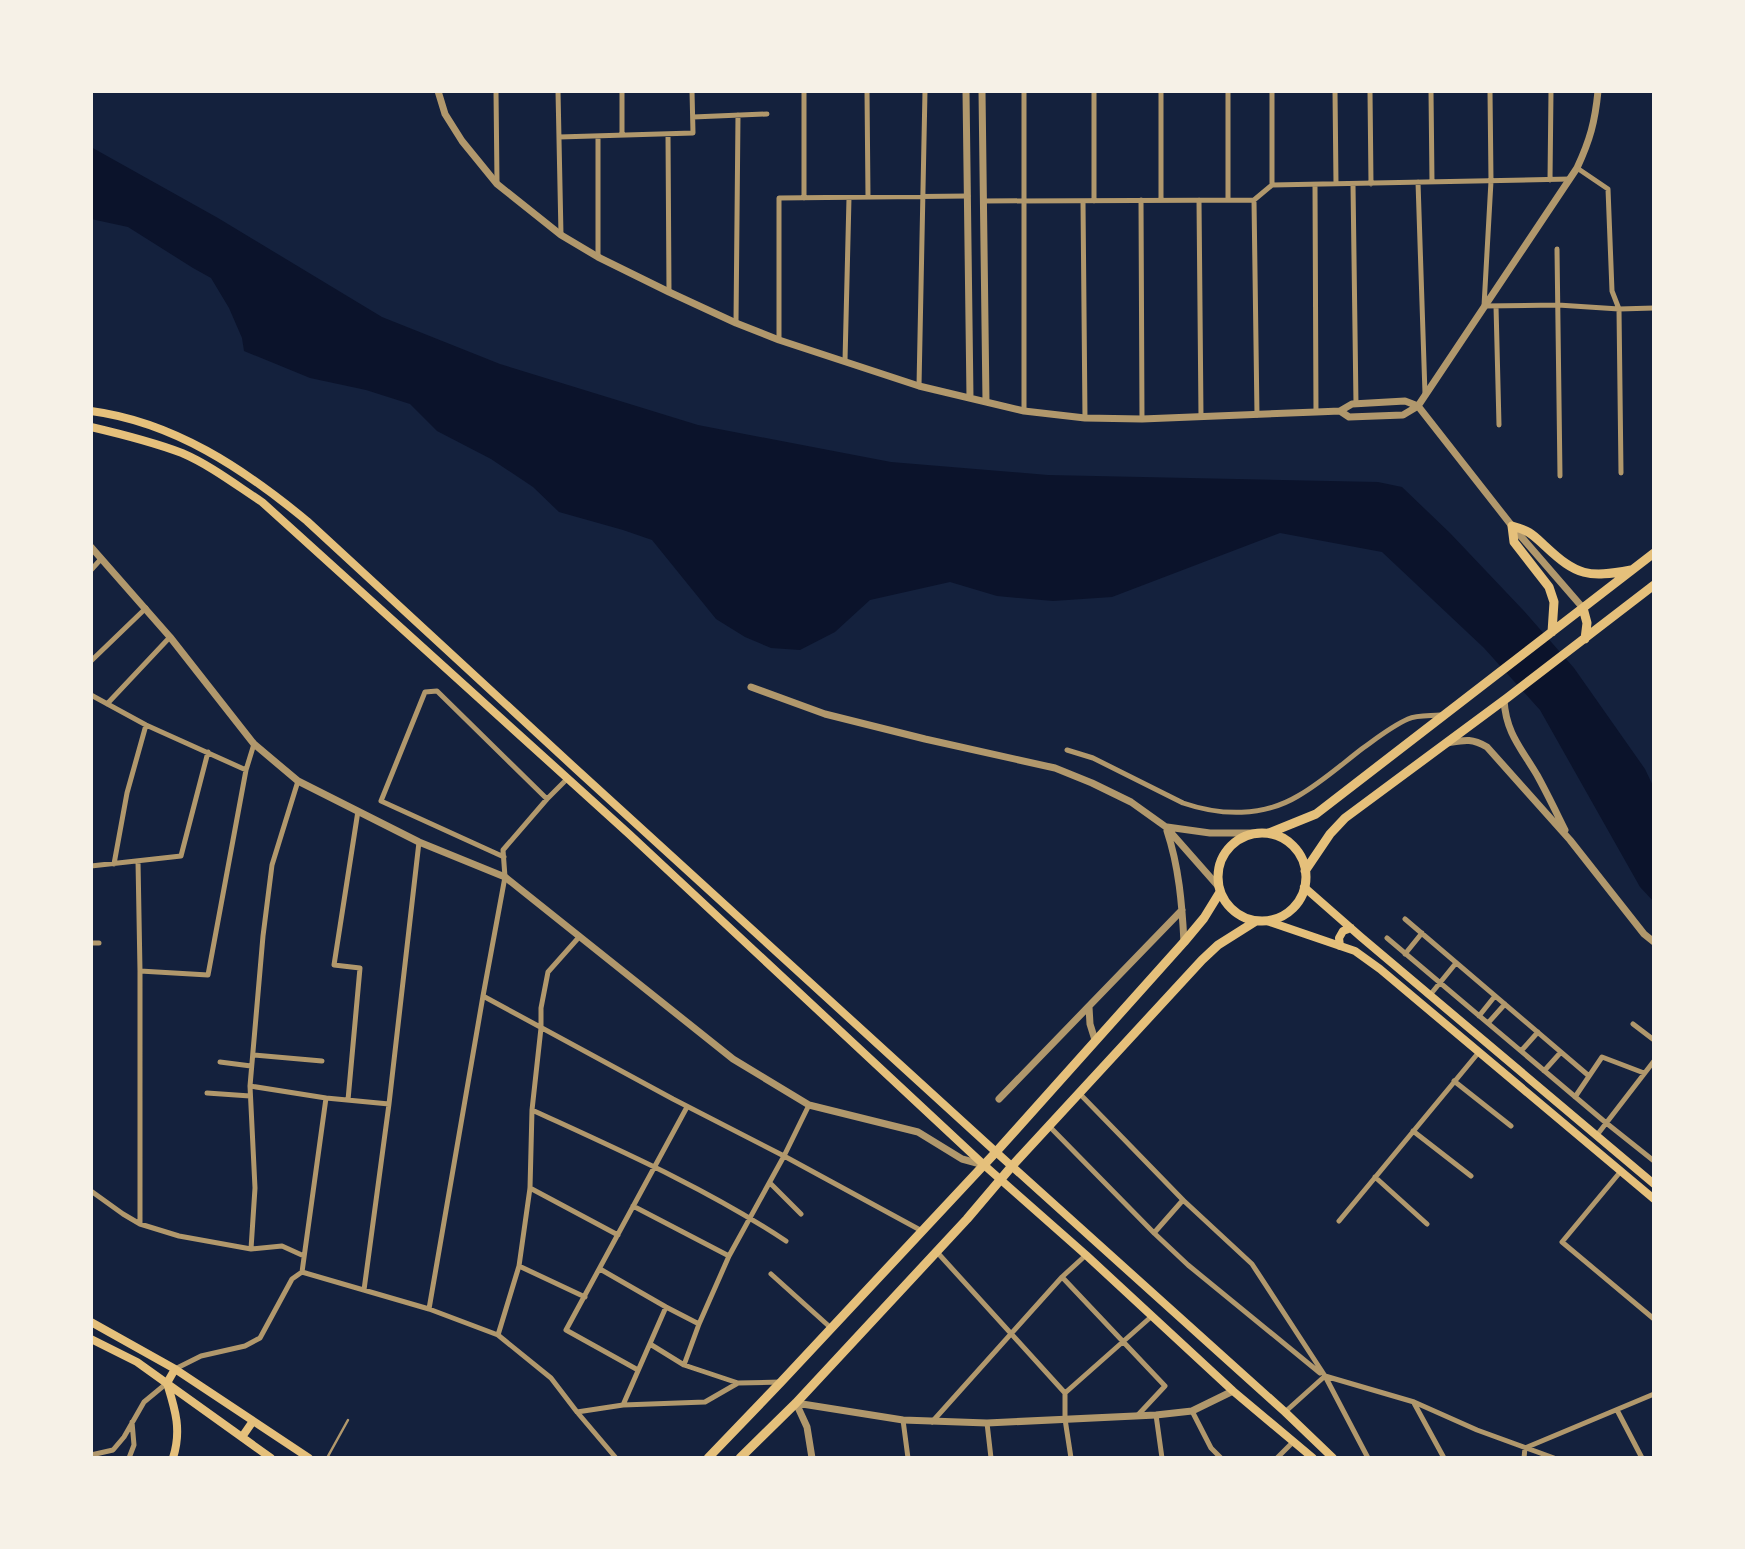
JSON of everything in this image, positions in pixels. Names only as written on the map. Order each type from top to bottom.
[{"type":"main road","points":[[91,411],[143,422],[189,441],[230,463],[271,491],[307,521],[1333,1458]]},
{"type":"main road","points":[[91,427],[183,454],[224,476],[262,502],[568,778],[984,1165],[1233,1391],[1312,1458]]},
{"type":"main road","points":[[1550,634],[1554,602],[1549,587],[1514,542],[1512,526],[1528,531],[1573,570],[1597,575],[1633,570]]},
{"type":"main road","points":[[1654,553],[1316,814],[1264,833],[1247,835],[1236,841],[1220,861],[1218,873],[1219,889],[1226,903],[1234,911],[1244,918],[1267,921],[1360,954],[1654,1199]]},
{"type":"main road","points":[[1305,871],[1330,834],[1345,818],[1654,585]]},
{"type":"main road","points":[[1583,608],[1587,623],[1585,639]]},
{"type":"main road","points":[[568,778],[576,769]]},
{"type":"main road","points":[[1264,833],[1280,836],[1289,842],[1297,850],[1305,871],[1304,887],[1295,906],[1278,918],[1267,921]]},
{"type":"main road","points":[[1304,887],[1654,1184]]},
{"type":"main road","points":[[708,1458],[996,1152],[1184,942],[1204,918],[1219,889]]},
{"type":"main road","points":[[740,1458],[796,1403],[967,1219],[1000,1179],[1202,960],[1218,945],[1256,920]]},
{"type":"main road","points":[[1340,946],[1339,938],[1343,931],[1351,928]]},
{"type":"main road","points":[[91,1322],[175,1369],[309,1458]]},
{"type":"main road","points":[[91,1339],[137,1362],[271,1458]]},
{"type":"main road","points":[[173,1458],[178,1432],[177,1413],[167,1383],[175,1369]]},
{"type":"main road","points":[[242,1437],[253,1421]]},
{"type":"street","points":[[438,91],[444,114],[497,184],[561,234],[598,257],[736,323],[919,386],[1024,411],[1085,418],[1142,419],[1340,411],[1352,404],[1405,401],[1418,406],[1512,526],[1583,608]]},
{"type":"street","points":[[496,91],[497,184]]},
{"type":"street","points":[[558,91],[561,234]]},
{"type":"street","points":[[621,91],[622,135]]},
{"type":"street","points":[[559,137],[693,133],[692,91]]},
{"type":"street","points":[[804,91],[804,198]]},
{"type":"street","points":[[867,91],[868,197]]},
{"type":"street","points":[[919,386],[925,91]]},
{"type":"street","points":[[966,91],[970,398]]},
{"type":"street","points":[[982,91],[986,402]]},
{"type":"street","points":[[1024,91],[1024,411]]},
{"type":"street","points":[[1094,91],[1094,201]]},
{"type":"street","points":[[1161,91],[1161,200]]},
{"type":"street","points":[[1228,91],[1228,200]]},
{"type":"street","points":[[1272,91],[1272,186]]},
{"type":"street","points":[[1335,91],[1336,184]]},
{"type":"street","points":[[1370,91],[1371,184]]},
{"type":"street","points":[[1431,91],[1432,182]]},
{"type":"street","points":[[1484,306],[1491,181],[1490,91]]},
{"type":"street","points":[[1549,180],[1551,91]]},
{"type":"street","points":[[1340,411],[1349,417],[1403,415],[1418,406],[1577,168],[1590,141],[1598,91]]},
{"type":"street","points":[[693,117],[767,114]]},
{"type":"street","points":[[736,323],[738,115]]},
{"type":"street","points":[[668,134],[669,292]]},
{"type":"street","points":[[598,136],[598,257]]},
{"type":"street","points":[[1577,168],[1608,188],[1612,291],[1619,309],[1621,473]]},
{"type":"street","points":[[984,201],[1254,200],[1272,186],[1570,179]]},
{"type":"street","points":[[1418,183],[1425,394]]},
{"type":"street","points":[[1353,184],[1356,404]]},
{"type":"street","points":[[1315,185],[1316,412]]},
{"type":"street","points":[[779,340],[779,198],[968,196]]},
{"type":"street","points":[[845,361],[849,198]]},
{"type":"street","points":[[1141,200],[1142,419]]},
{"type":"street","points":[[1199,200],[1201,417]]},
{"type":"street","points":[[1254,200],[1257,415]]},
{"type":"street","points":[[1083,201],[1085,418]]},
{"type":"street","points":[[1557,249],[1560,476]]},
{"type":"street","points":[[1484,306],[1654,308]]},
{"type":"street","points":[[1496,306],[1499,425]]},
{"type":"street","points":[[91,547],[170,637],[254,744],[298,781],[419,842],[505,877],[733,1059],[809,1105],[918,1132],[962,1159],[984,1165]]},
{"type":"street","points":[[91,570],[101,559]]},
{"type":"street","points":[[91,661],[146,608]]},
{"type":"street","points":[[107,704],[170,637]]},
{"type":"street","points":[[751,687],[825,714],[1055,768],[1092,783],[1131,802],[1166,827],[1219,889]]},
{"type":"street","points":[[504,857],[381,801],[425,692],[436,691],[547,799]]},
{"type":"street","points":[[91,706],[92,696],[146,725],[246,770]]},
{"type":"street","points":[[1506,699],[1505,713],[1509,729],[1538,777],[1570,840]]},
{"type":"street","points":[[1067,750],[1093,758],[1196,808],[1248,812],[1274,806],[1298,796],[1382,734],[1410,718],[1443,715]]},
{"type":"street","points":[[114,864],[127,793],[146,725]]},
{"type":"street","points":[[1447,743],[1477,741],[1487,747],[1570,840],[1644,934],[1654,942]]},
{"type":"street","points":[[140,971],[208,975],[246,770],[254,744]]},
{"type":"street","points":[[91,866],[181,856],[208,752]]},
{"type":"street","points":[[429,1309],[505,877],[503,850],[568,778]]},
{"type":"street","points":[[251,1249],[255,1188],[250,1086],[263,936],[272,865],[298,781]]},
{"type":"street","points":[[348,1100],[360,968],[334,965],[358,811]]},
{"type":"street","points":[[1166,827],[1223,834],[1264,833]]},
{"type":"street","points":[[1166,827],[1173,850],[1184,942]]},
{"type":"street","points":[[364,1290],[389,1104],[419,842]]},
{"type":"street","points":[[138,861],[140,1224]]},
{"type":"street","points":[[999,1099],[1182,910]]},
{"type":"street","points":[[1405,919],[1589,1076]]},
{"type":"street","points":[[1405,954],[1422,933]]},
{"type":"street","points":[[498,1335],[519,1266],[530,1188],[532,1110],[541,1008],[548,972],[580,936]]},
{"type":"street","points":[[1387,938],[1654,1161]]},
{"type":"street","points":[[91,943],[99,943]]},
{"type":"street","points":[[1430,995],[1456,963]]},
{"type":"street","points":[[483,996],[922,1231]]},
{"type":"street","points":[[1479,1016],[1495,996]]},
{"type":"street","points":[[1488,1023],[1505,1004]]},
{"type":"street","points":[[1089,1006],[1090,1024],[1095,1040]]},
{"type":"street","points":[[1633,1024],[1654,1040]]},
{"type":"street","points":[[1521,1051],[1538,1032]]},
{"type":"street","points":[[1339,1221],[1479,1052]]},
{"type":"street","points":[[1544,1071],[1561,1052]]},
{"type":"street","points":[[253,1055],[322,1061]]},
{"type":"street","points":[[1575,1097],[1602,1057],[1644,1073]]},
{"type":"street","points":[[1597,1135],[1654,1061]]},
{"type":"street","points":[[220,1062],[251,1066]]},
{"type":"street","points":[[1454,1081],[1511,1126]]},
{"type":"street","points":[[250,1086],[326,1098],[389,1104]]},
{"type":"street","points":[[207,1093],[250,1096]]},
{"type":"street","points":[[1079,1093],[1183,1200],[1252,1264],[1325,1376],[1368,1458]]},
{"type":"street","points":[[175,1369],[201,1356],[245,1346],[260,1338],[292,1279],[302,1272],[326,1098]]},
{"type":"street","points":[[684,1365],[698,1324],[729,1256],[785,1156],[809,1105]]},
{"type":"street","points":[[638,1370],[566,1330],[687,1107]]},
{"type":"street","points":[[532,1110],[655,1166],[786,1241]]},
{"type":"street","points":[[1049,1126],[1188,1265],[1325,1376],[1413,1402],[1477,1430],[1554,1458]]},
{"type":"street","points":[[1413,1131],[1471,1176]]},
{"type":"street","points":[[1622,1171],[1562,1242],[1654,1319]]},
{"type":"street","points":[[1375,1177],[1427,1224]]},
{"type":"street","points":[[770,1183],[801,1214]]},
{"type":"street","points":[[530,1188],[618,1235]]},
{"type":"street","points":[[91,1191],[140,1224],[179,1236],[251,1249],[282,1246],[304,1256]]},
{"type":"street","points":[[1154,1233],[1183,1200]]},
{"type":"street","points":[[633,1206],[729,1256]]},
{"type":"street","points":[[936,1251],[1065,1393],[1065,1419],[1071,1458]]},
{"type":"street","points":[[932,1422],[1062,1277],[1086,1255]]},
{"type":"street","points":[[519,1266],[585,1297]]},
{"type":"street","points":[[600,1269],[698,1324]]},
{"type":"street","points":[[302,1272],[429,1309],[498,1335],[551,1378],[616,1458]]},
{"type":"street","points":[[771,1275],[831,1328]]},
{"type":"street","points":[[1062,1277],[1166,1386],[1137,1416]]},
{"type":"street","points":[[623,1405],[666,1307]]},
{"type":"street","points":[[1065,1393],[1152,1315]]},
{"type":"street","points":[[650,1344],[684,1365],[738,1383],[781,1382]]},
{"type":"street","points":[[1285,1412],[1325,1376]]},
{"type":"street","points":[[91,1455],[113,1450],[124,1437],[144,1402],[167,1383]]},
{"type":"street","points":[[577,1412],[623,1405],[705,1402],[738,1383]]},
{"type":"street","points":[[796,1403],[903,1420],[987,1423],[1192,1411],[1233,1391]]},
{"type":"street","points":[[1525,1448],[1654,1394]]},
{"type":"street","points":[[1413,1402],[1444,1458]]},
{"type":"street","points":[[796,1403],[807,1427],[812,1458]]},
{"type":"street","points":[[1617,1410],[1643,1458]]},
{"type":"street","points":[[1192,1411],[1211,1448],[1220,1458]]},
{"type":"street","points":[[1156,1415],[1162,1458]]},
{"type":"street","points":[[903,1420],[908,1458]]},
{"type":"street","points":[[129,1458],[134,1445],[132,1422]]},
{"type":"street","points":[[987,1423],[991,1458]]},
{"type":"street","points":[[1277,1458],[1294,1441]]},
{"type":"street","points":[[1524,1458],[1525,1448]]},
{"type":"lane","points":[[327,1458],[348,1420]]},
{"type":"water","points":[[91,147],[218,218],[382,317],[500,364],[698,425],[891,462],[1048,475],[1378,482],[1402,487],[1450,533],[1574,668],[1645,769],[1654,788],[1654,902],[1640,887],[1540,710],[1484,648],[1382,552],[1280,533],[1112,597],[1053,601],[997,596],[950,582],[870,600],[835,632],[800,650],[771,648],[745,637],[716,619],[652,540],[559,512],[533,487],[491,459],[437,431],[410,404],[366,390],[310,378],[244,351],[242,338],[229,308],[211,278],[128,227],[91,219]]}]
